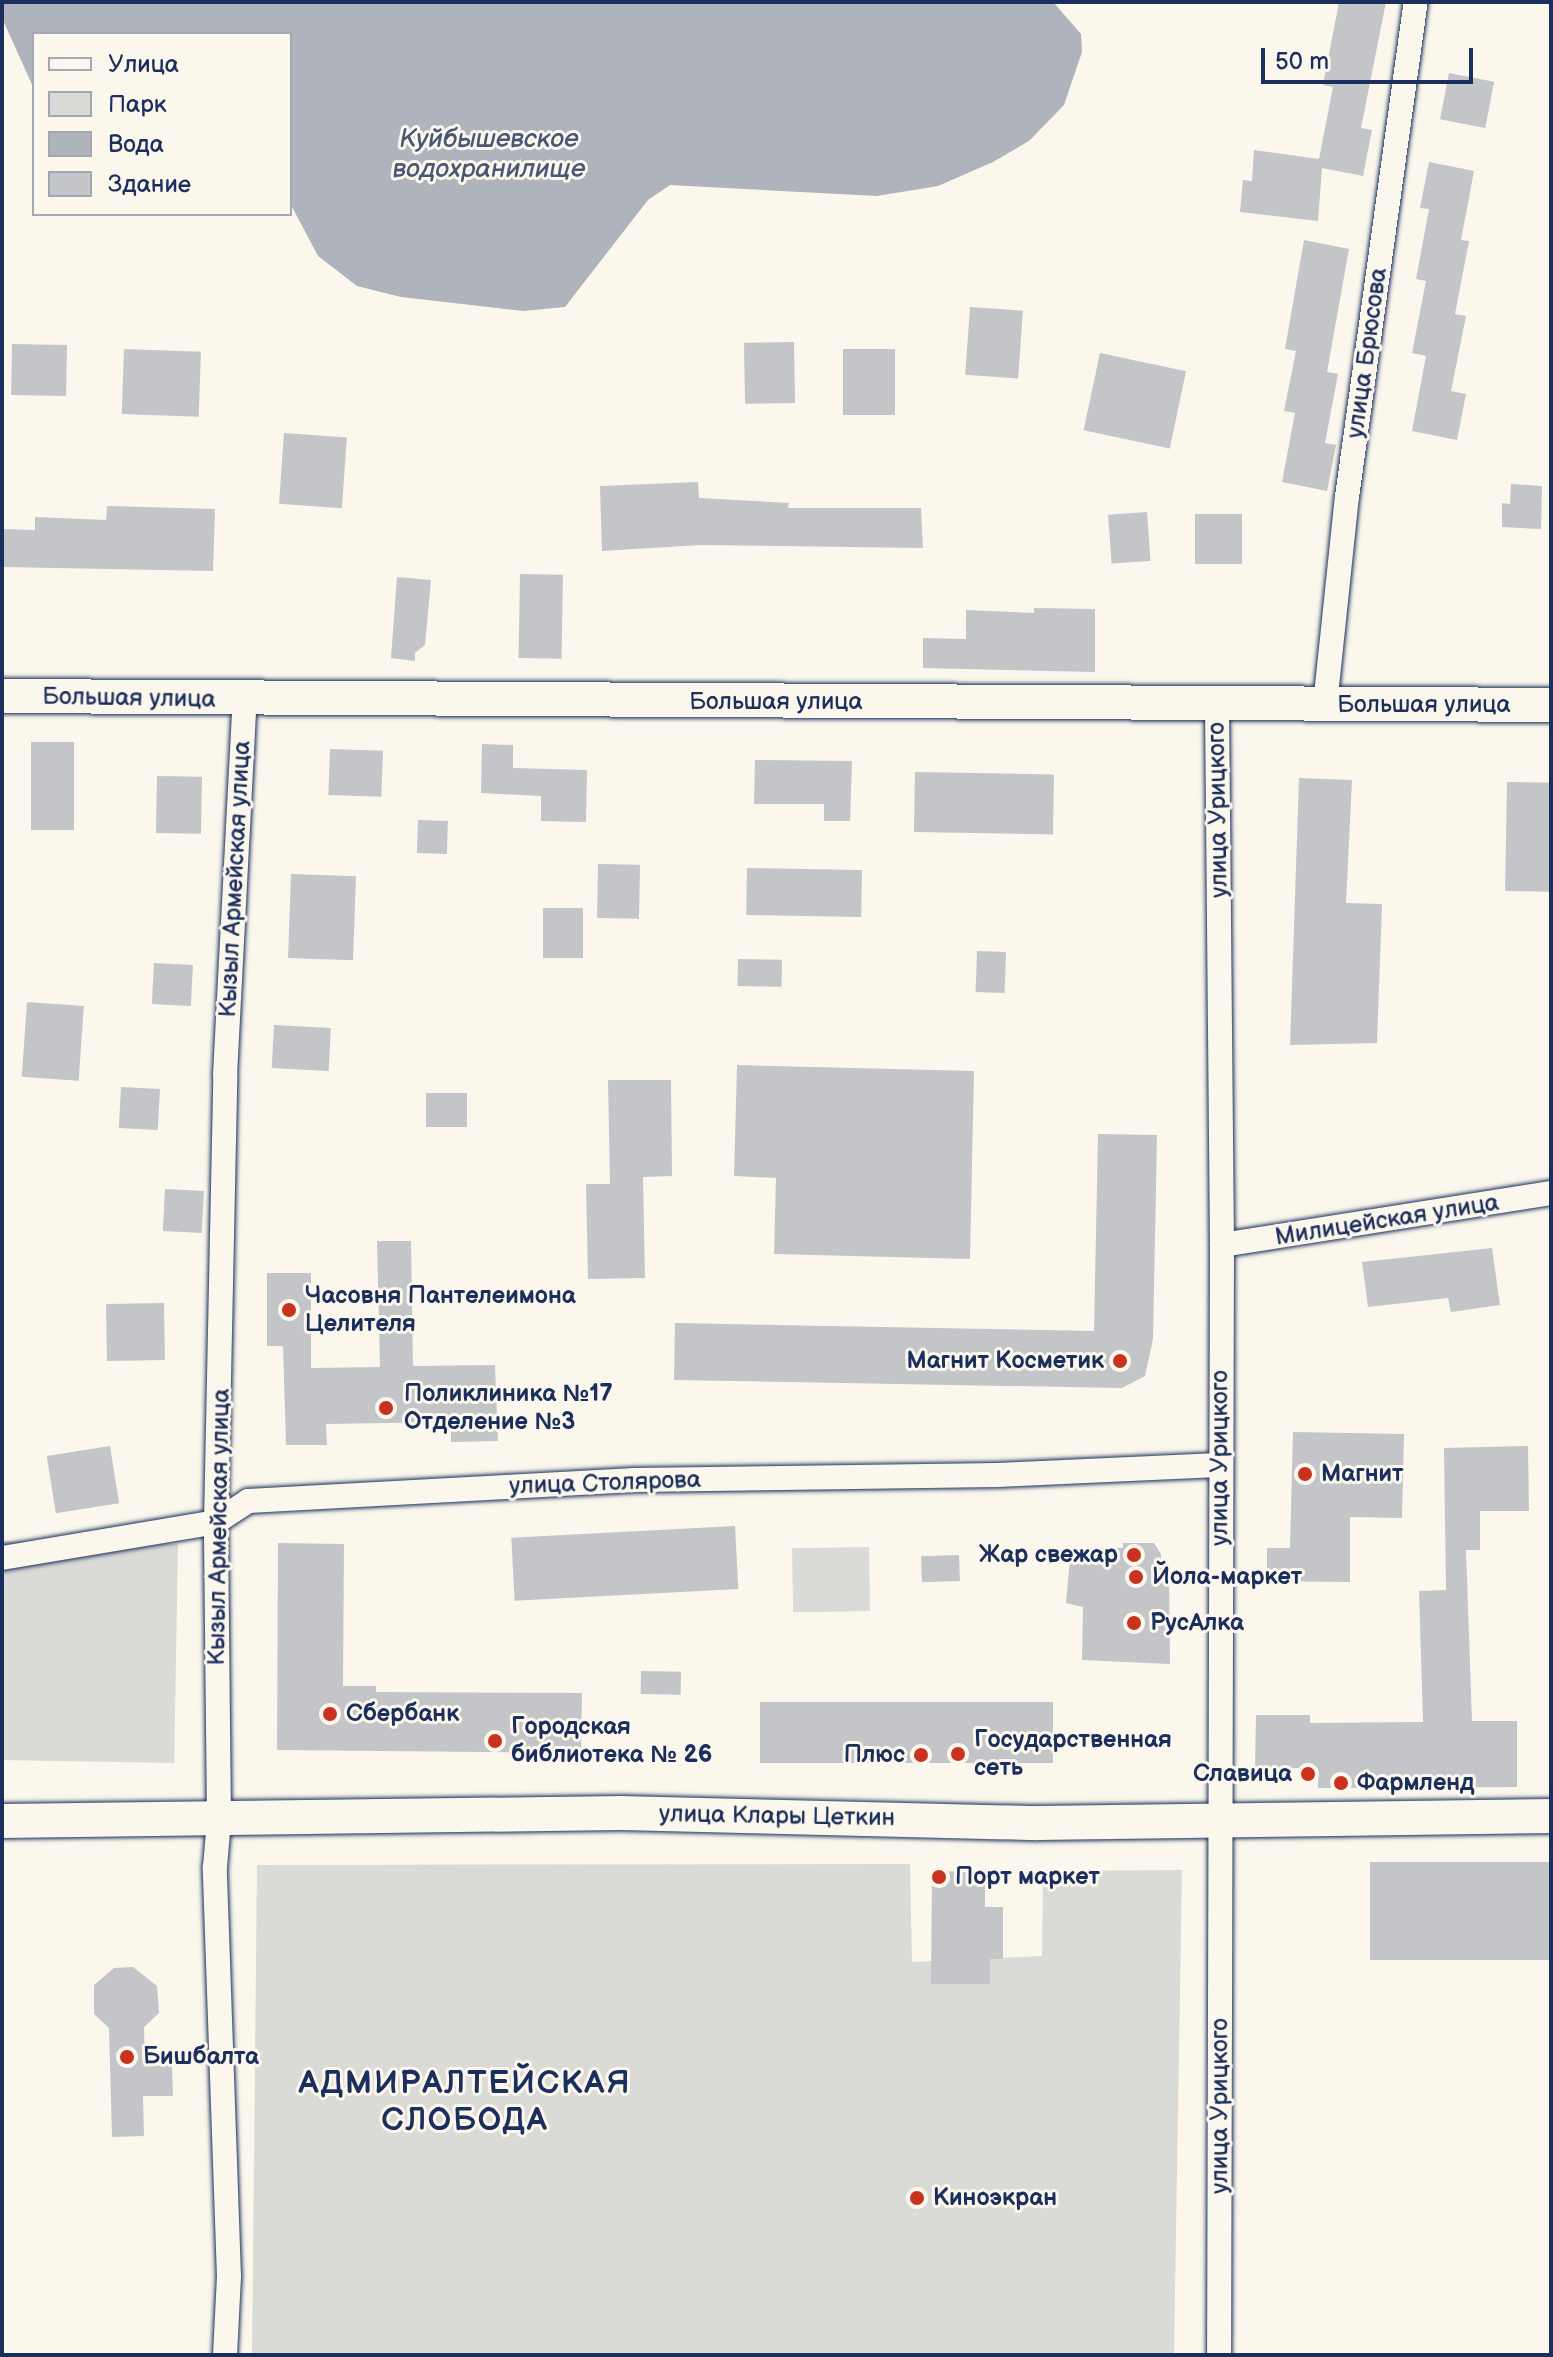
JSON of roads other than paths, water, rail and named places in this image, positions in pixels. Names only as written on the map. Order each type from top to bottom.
[{"type":"street","name":"улица Брюсова","points":[[1325,705],[1347,497],[1416,2]]},
{"type":"street","name":"Большая улица","points":[[2,696],[1551,705]]},
{"type":"street","name":"Кызыл Армейская улица","points":[[225,2355],[229,2277],[215,1867],[219,1820],[216,1522],[225,1075],[245,699]]},
{"type":"street","name":"улица Урицкого","points":[[1217,705],[1222,1245],[1218,1465],[1221,1818],[1219,2355]]},
{"type":"street","name":"Милицейская улица","points":[[1222,1245],[1551,1193]]},
{"type":"street","name":"улица Столярова","points":[[2,1558],[216,1522],[248,1501],[634,1480],[998,1475],[1218,1465]]},
{"type":"street","name":"улица Клары Цеткин","points":[[2,1821],[621,1813],[1038,1823],[1221,1818],[1551,1816]]},
{"type":"water","name":"Куйбышевское водохранилище","points":[[2,2],[1053,2],[1081,34],[1082,52],[1064,105],[1029,141],[993,162],[938,186],[877,196],[670,185],[648,200],[565,307],[523,311],[401,297],[357,286],[318,256],[292,207],[292,32],[32,32],[32,85],[2,18]]},
{"type":"place","name":"Часовня Пантелеимона Целителя","points":[[289,1310]]},
{"type":"place","name":"Магнит Косметик","points":[[1120,1361]]},
{"type":"place","name":"Поликлиника №17 Отделение №3","points":[[386,1408]]},
{"type":"place","name":"Магнит","points":[[1305,1474]]},
{"type":"place","name":"Жар свежар","points":[[1134,1555]]},
{"type":"place","name":"Йола-маркет","points":[[1136,1577]]},
{"type":"place","name":"РусАлка","points":[[1134,1623]]},
{"type":"place","name":"Сбербанк","points":[[330,1714]]},
{"type":"place","name":"Городская библиотека № 26","points":[[495,1741]]},
{"type":"place","name":"Государственная сеть","points":[[958,1754]]},
{"type":"place","name":"Плюс","points":[[921,1755]]},
{"type":"place","name":"Славица","points":[[1308,1774]]},
{"type":"place","name":"Фармленд","points":[[1341,1783]]},
{"type":"place","name":"Порт маркет","points":[[939,1877]]},
{"type":"place","name":"Бишбалта","points":[[127,2057]]},
{"type":"place","name":"Киноэкран","points":[[917,2198]]},
{"type":"district","name":"АДМИРАЛТЕЙСКАЯ СЛОБОДА","points":[[465,2104]]}]
